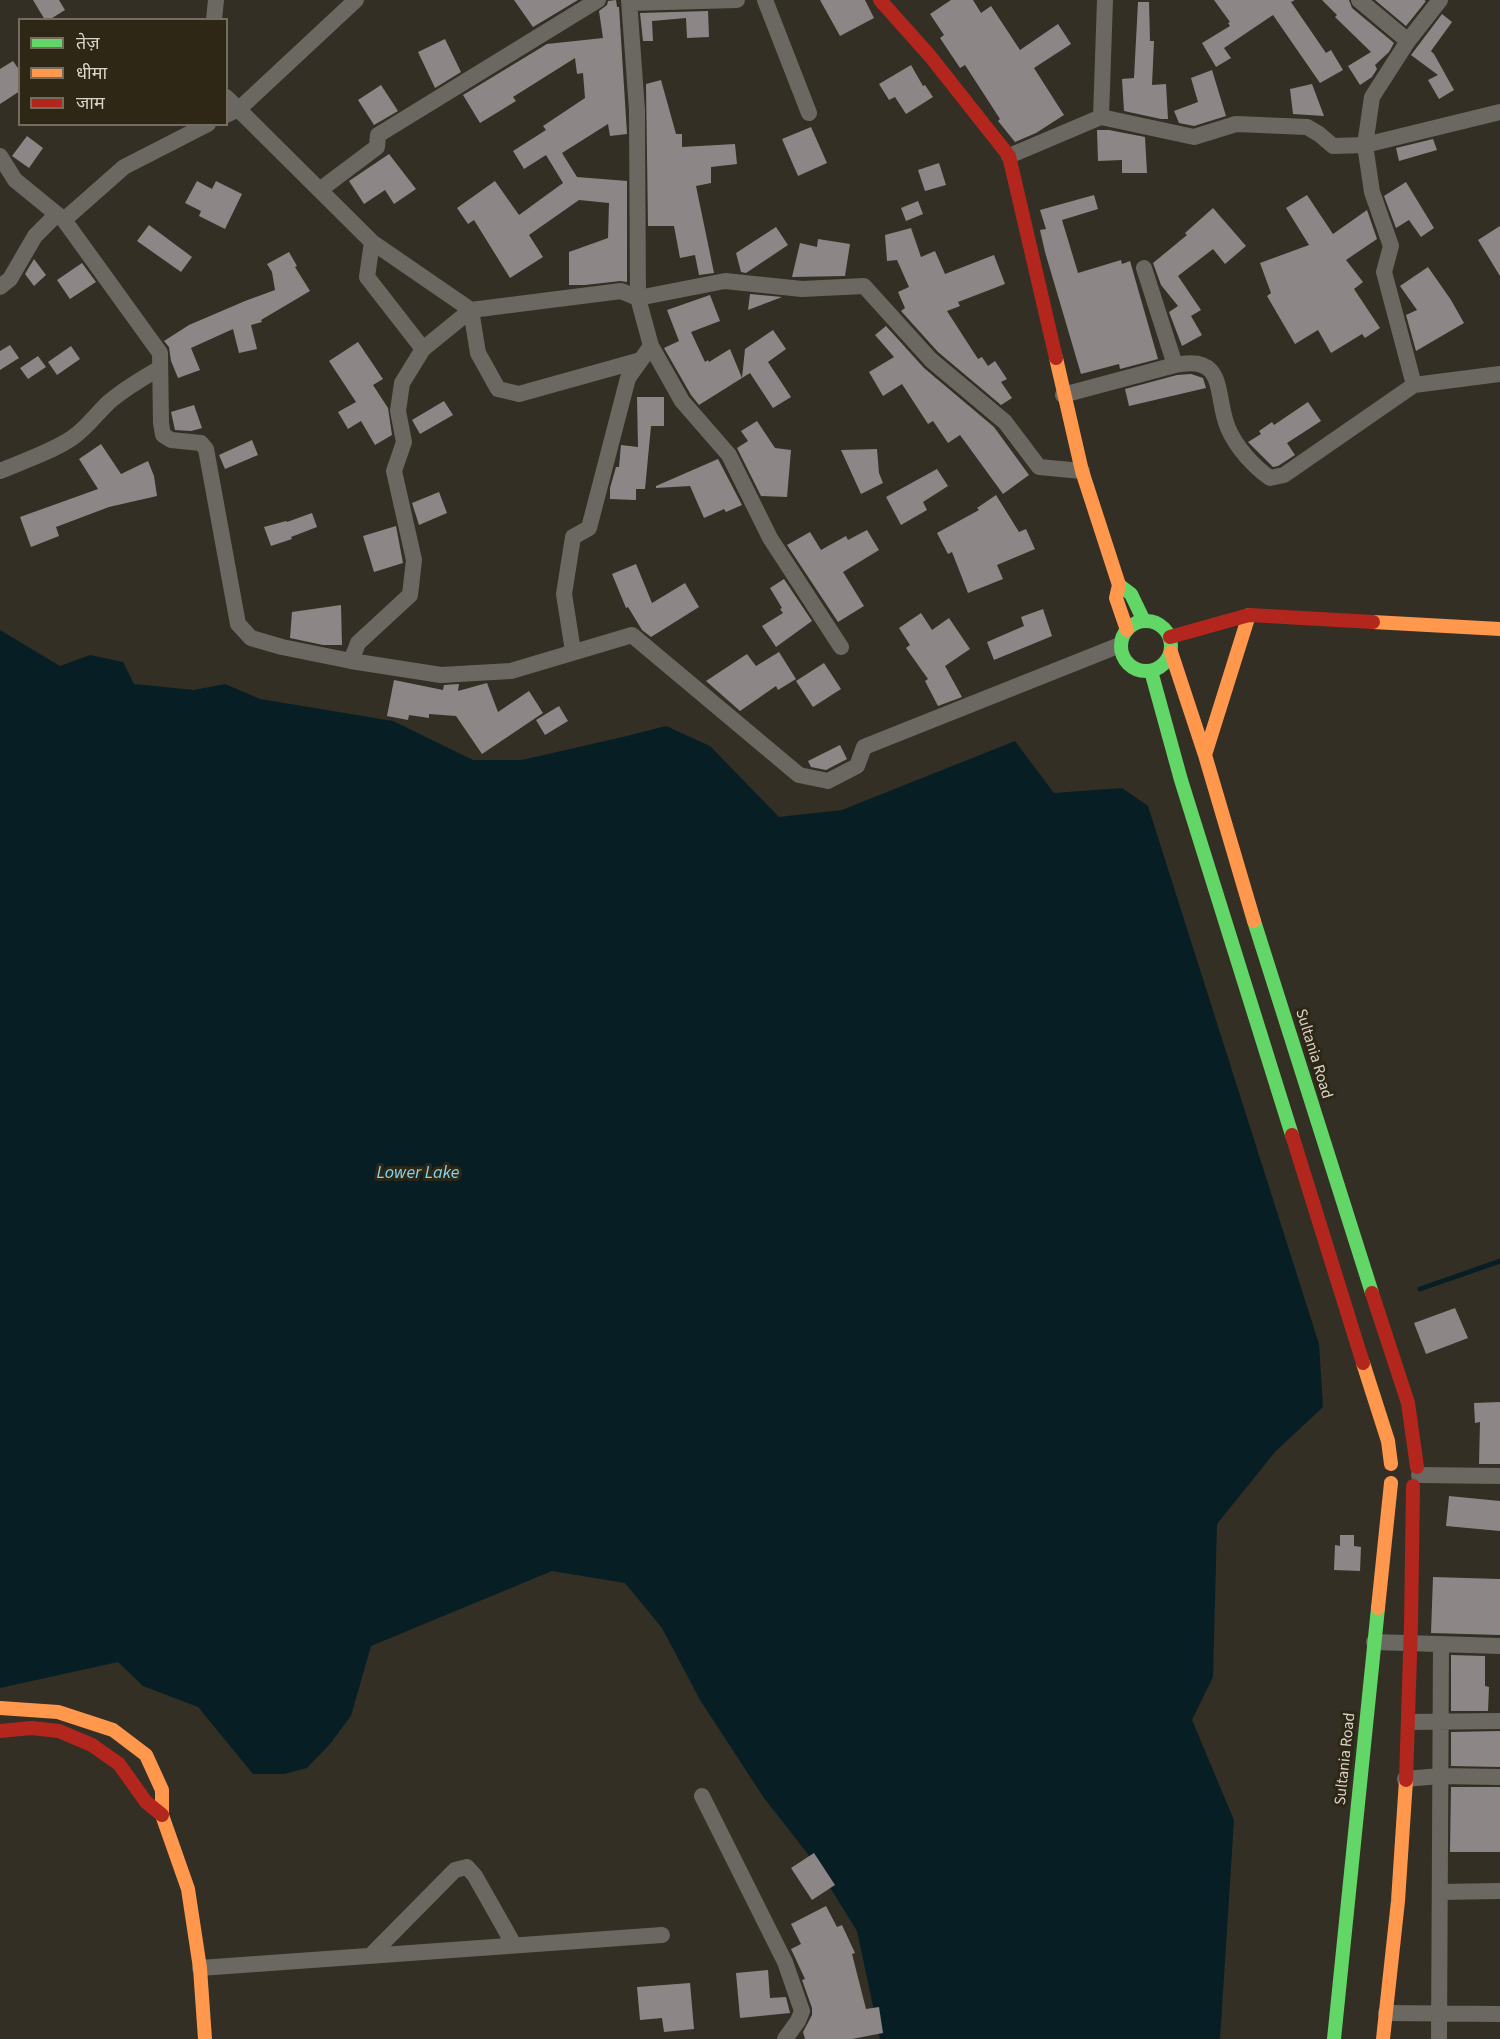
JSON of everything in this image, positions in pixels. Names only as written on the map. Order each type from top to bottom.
[{"type":"main road","points":[[880,0],[930,56],[1009,156],[1082,471],[1119,585],[1116,598],[1124,658],[1128,665],[1135,669],[1151,672],[1164,665],[1171,652],[1170,637],[1155,622],[1144,621],[1132,625],[1123,638]]},
{"type":"main road","points":[[1119,585],[1131,594],[1144,621]]},
{"type":"main road","points":[[1170,637],[1249,615],[1500,629]]},
{"type":"main road","points":[[1205,755],[1249,615]]},
{"type":"main road","name":"Sultania Road","points":[[1171,652],[1408,1403],[1416,1476],[1409,1722],[1398,1891],[1383,2039]]},
{"type":"main road","points":[[1151,672],[1181,780],[1388,1442],[1391,1464],[1388,1473],[1390,1483],[1404,1490],[1416,1476],[1414,1463],[1405,1459],[1391,1464]]},
{"type":"main road","name":"Sultania Road","points":[[1334,2039],[1390,1483]]},
{"type":"main road","points":[[0,1708],[58,1712],[113,1730],[146,1755],[162,1790],[162,1815],[188,1889],[200,1968],[205,2039]]},
{"type":"main road","points":[[0,1731],[31,1728],[59,1731],[92,1745],[119,1764],[146,1802],[162,1815]]},
{"type":"street","points":[[214,18],[216,0]]},
{"type":"street","points":[[356,0],[233,112],[321,189],[372,242],[471,310],[478,353],[498,389],[519,394],[646,353]]},
{"type":"street","points":[[321,189],[377,147],[378,135],[598,0]]},
{"type":"street","points":[[737,0],[629,1],[637,110],[638,298],[646,353],[682,401],[729,455],[770,538],[841,647]]},
{"type":"street","points":[[765,0],[809,113]]},
{"type":"street","points":[[1101,117],[1105,0]]},
{"type":"street","points":[[1359,0],[1408,41]]},
{"type":"street","points":[[1414,385],[1384,272],[1391,246],[1372,192],[1365,144],[1372,97],[1408,41],[1440,0]]},
{"type":"street","points":[[1009,156],[1101,117],[1194,137],[1236,124],[1307,127],[1334,146],[1365,144],[1500,112]]},
{"type":"street","points":[[0,287],[10,279],[34,236],[124,167],[204,126]]},
{"type":"street","points":[[0,156],[15,180],[61,217],[160,352],[163,435],[171,440],[201,444],[206,449],[238,624],[251,638],[282,647],[351,661],[441,675],[511,671],[632,635],[799,775],[828,781],[857,766],[864,747],[1123,638]]},
{"type":"street","points":[[372,242],[368,277],[423,349]]},
{"type":"street","points":[[1144,268],[1175,365]]},
{"type":"street","points":[[351,661],[358,643],[410,595],[414,560],[394,471],[404,442],[398,411],[402,383],[423,349],[471,310],[621,291],[638,298],[724,281],[802,289],[864,286],[931,360],[1005,422],[1040,467],[1082,471]]},
{"type":"street","points":[[573,651],[564,594],[573,537],[589,528],[628,378],[646,353]]},
{"type":"street","points":[[1064,395],[1175,365],[1189,362],[1200,363],[1212,370],[1219,387],[1228,427],[1241,449],[1260,471],[1270,478],[1284,475],[1414,385],[1500,374]]},
{"type":"street","points":[[0,471],[73,438],[117,396],[160,368]]},
{"type":"street","points":[[1416,1476],[1500,1476]]},
{"type":"street","points":[[1374,1642],[1500,1646]]},
{"type":"street","points":[[1439,2039],[1441,1644]]},
{"type":"street","points":[[1409,1722],[1500,1721]]},
{"type":"street","points":[[1404,1779],[1440,1776],[1500,1777]]},
{"type":"street","points":[[702,1796],[785,1962],[802,2010],[798,2021],[785,2039]]},
{"type":"street","points":[[371,1955],[454,1870],[466,1867],[475,1876],[514,1945]]},
{"type":"street","points":[[1440,1892],[1500,1891]]},
{"type":"street","points":[[200,1968],[662,1935]]},
{"type":"street","points":[[1386,2013],[1500,2014]]},
{"type":"water","name":"Lower Lake","points":[[0,630],[60,666],[90,655],[123,662],[134,684],[194,690],[225,684],[260,699],[393,721],[473,760],[522,760],[666,726],[710,746],[779,817],[842,810],[1015,741],[1054,793],[1122,788],[1148,806],[1319,1344],[1323,1407],[1275,1452],[1217,1524],[1213,1677],[1192,1720],[1234,1820],[1220,2039],[880,2039],[857,1931],[814,1862],[764,1798],[700,1700],[662,1628],[625,1583],[552,1571],[371,1646],[351,1716],[330,1744],[307,1768],[284,1774],[253,1774],[198,1707],[143,1686],[118,1662],[0,1688]]},
{"type":"building","points":[[33,0],[59,0],[65,10],[52,18],[44,18]]},
{"type":"building","points":[[514,0],[578,0],[533,27]]},
{"type":"building","points":[[616,0],[617,7],[619,7],[627,134],[610,136],[608,124],[562,153],[577,177],[627,181],[627,282],[569,285],[569,252],[608,238],[609,203],[579,200],[529,235],[543,257],[510,278],[474,220],[468,224],[457,208],[495,181],[519,215],[563,183],[546,155],[524,169],[513,151],[546,130],[543,126],[585,98],[583,73],[577,74],[575,58],[513,97],[516,101],[480,123],[463,95],[547,44],[603,38],[599,11],[607,5],[608,1]]},
{"type":"building","points":[[820,0],[865,0],[874,18],[840,36]]},
{"type":"building","points":[[951,0],[973,0],[981,13],[991,6],[1020,50],[1058,24],[1071,44],[1034,68],[1064,115],[1036,133],[1015,142],[998,121],[1000,119],[965,65],[960,68],[940,38],[944,35],[930,14]]},
{"type":"building","points":[[1214,0],[1295,0],[1291,2],[1326,53],[1331,50],[1343,70],[1320,83],[1273,15],[1224,48],[1231,58],[1216,67],[1202,43],[1230,26],[1228,23],[1230,22]]},
{"type":"building","points":[[1322,0],[1349,0],[1352,8],[1394,43],[1389,52],[1375,65],[1377,69],[1372,77],[1360,85],[1348,66],[1371,52],[1335,17],[1337,15]]},
{"type":"building","points":[[1375,0],[1424,0],[1426,1],[1406,26]]},
{"type":"building","points":[[1138,2],[1149,2],[1150,41],[1154,41],[1152,85],[1166,84],[1168,119],[1124,111],[1122,79],[1134,78]]},
{"type":"building","points":[[708,11],[709,37],[687,38],[686,18],[652,21],[653,41],[643,41],[640,13]]},
{"type":"building","points":[[1442,14],[1452,22],[1431,51],[1454,90],[1439,99],[1428,80],[1438,75],[1411,55]]},
{"type":"building","points":[[445,39],[461,72],[435,88],[418,52]]},
{"type":"building","points":[[13,61],[18,68],[18,92],[0,104],[0,69]]},
{"type":"building","points":[[911,65],[923,86],[925,85],[933,97],[906,114],[895,97],[889,100],[879,84]]},
{"type":"building","points":[[1212,70],[1226,116],[1194,126],[1179,123],[1174,111],[1198,102],[1191,78]]},
{"type":"building","points":[[661,80],[676,134],[682,134],[682,147],[735,144],[737,164],[711,167],[711,183],[696,186],[714,273],[699,275],[695,255],[680,258],[674,226],[648,226],[646,84]]},
{"type":"building","points":[[1312,84],[1324,116],[1293,114],[1290,89]]},
{"type":"building","points":[[381,85],[398,111],[374,125],[358,100]]},
{"type":"building","points":[[811,127],[827,163],[798,176],[782,139]]},
{"type":"building","points":[[1097,130],[1145,137],[1147,173],[1122,173],[1122,160],[1098,161]]},
{"type":"building","points":[[27,136],[43,148],[29,168],[12,156]]},
{"type":"building","points":[[1433,139],[1437,150],[1399,161],[1396,148]]},
{"type":"building","points":[[389,154],[416,189],[394,204],[385,190],[364,204],[349,181]]},
{"type":"building","points":[[939,163],[946,185],[925,191],[918,170]]},
{"type":"building","points":[[197,181],[212,189],[216,181],[242,194],[225,229],[199,216],[201,211],[185,203]]},
{"type":"building","points":[[1406,182],[1434,228],[1421,237],[1409,220],[1396,228],[1384,196]]},
{"type":"building","points":[[1094,195],[1098,209],[1062,220],[1078,273],[1121,260],[1122,264],[1130,261],[1158,359],[1120,369],[1119,364],[1081,374],[1045,252],[1040,230],[1046,229],[1040,210]]},
{"type":"building","points":[[1307,195],[1333,234],[1367,210],[1377,239],[1346,260],[1363,282],[1354,289],[1380,328],[1365,338],[1362,334],[1331,353],[1318,330],[1295,344],[1267,296],[1271,293],[1260,263],[1309,245],[1286,208]]},
{"type":"building","points":[[918,201],[923,214],[906,221],[901,208]]},
{"type":"building","points":[[1213,208],[1246,246],[1225,264],[1213,249],[1178,276],[1201,310],[1191,316],[1202,335],[1182,346],[1169,312],[1178,306],[1161,285],[1153,263],[1187,235],[1185,233]]},
{"type":"building","points":[[149,225],[192,257],[181,272],[137,241]]},
{"type":"building","points":[[1500,226],[1500,276],[1478,240]]},
{"type":"building","points":[[776,227],[788,245],[746,273],[741,272],[736,253]]},
{"type":"building","points":[[911,228],[921,257],[935,251],[945,274],[994,255],[1005,284],[958,302],[960,306],[947,311],[978,359],[982,357],[988,366],[995,361],[1007,379],[1001,382],[1012,398],[1001,405],[938,352],[901,311],[905,308],[898,292],[909,287],[897,260],[887,261],[885,235]]},
{"type":"building","points":[[818,239],[850,244],[845,276],[792,277],[800,243],[817,247]]},
{"type":"building","points":[[289,252],[297,266],[295,267],[310,291],[261,320],[262,322],[251,325],[257,349],[239,353],[233,329],[191,348],[200,370],[178,378],[171,361],[169,347],[164,341],[189,325],[275,290],[272,272],[267,264]]},
{"type":"building","points":[[34,259],[46,275],[34,286],[25,274]]},
{"type":"building","points":[[82,263],[96,282],[70,299],[57,280]]},
{"type":"building","points":[[1428,267],[1464,323],[1416,351],[1406,315],[1417,310],[1400,286]]},
{"type":"building","points":[[750,294],[782,297],[748,310]]},
{"type":"building","points":[[710,295],[720,321],[691,332],[705,362],[708,360],[709,362],[730,349],[742,378],[699,405],[664,348],[679,341],[667,310]]},
{"type":"building","points":[[886,326],[924,368],[994,427],[1029,475],[1003,494],[960,435],[948,443],[933,421],[928,424],[902,384],[883,396],[869,372],[894,357],[875,335]]},
{"type":"building","points":[[773,330],[786,349],[768,362],[791,397],[773,408],[750,373],[742,378],[745,349]]},
{"type":"building","points":[[358,342],[383,379],[373,385],[388,408],[392,435],[375,445],[361,421],[348,429],[338,412],[356,402],[329,361]]},
{"type":"building","points":[[10,345],[19,358],[0,370],[0,351]]},
{"type":"building","points":[[71,346],[80,359],[57,375],[48,362]]},
{"type":"building","points":[[38,356],[46,367],[28,379],[20,368]]},
{"type":"building","points":[[1191,374],[1203,378],[1206,388],[1129,406],[1125,389],[1177,375]]},
{"type":"building","points":[[637,397],[664,397],[664,426],[651,426],[645,489],[636,489],[636,500],[610,499],[610,488],[616,467],[619,467],[621,445],[638,447]]},
{"type":"building","points":[[444,401],[453,415],[420,434],[412,420]]},
{"type":"building","points":[[1308,402],[1321,421],[1287,443],[1295,455],[1273,467],[1248,442],[1261,434],[1259,431],[1272,422],[1274,425]]},
{"type":"building","points":[[194,405],[202,428],[191,431],[175,430],[171,412]]},
{"type":"building","points":[[757,421],[775,448],[791,450],[787,497],[761,496],[737,448],[748,441],[741,431]]},
{"type":"building","points":[[252,440],[258,455],[225,469],[219,455]]},
{"type":"building","points":[[101,444],[121,474],[148,461],[154,476],[157,496],[109,507],[56,527],[59,536],[31,547],[20,517],[98,489],[79,459]]},
{"type":"building","points":[[877,449],[879,473],[883,483],[861,494],[841,450]]},
{"type":"building","points":[[718,459],[742,505],[726,512],[724,509],[704,518],[690,486],[656,488],[656,486]]},
{"type":"building","points":[[937,469],[948,486],[923,502],[927,510],[901,525],[886,497]]},
{"type":"building","points":[[439,492],[447,513],[419,525],[412,503]]},
{"type":"building","points":[[996,495],[1019,532],[1026,529],[1035,549],[997,565],[1003,579],[968,593],[952,552],[948,554],[937,533],[979,510],[977,508]]},
{"type":"building","points":[[312,513],[317,527],[271,546],[264,527]]},
{"type":"building","points":[[396,526],[403,563],[374,572],[363,536]]},
{"type":"building","points":[[867,530],[879,550],[843,572],[864,606],[838,622],[787,545],[810,532],[821,550],[846,536],[848,540]]},
{"type":"building","points":[[636,564],[652,603],[685,583],[699,607],[651,637],[642,630],[628,607],[626,608],[612,574]]},
{"type":"building","points":[[784,579],[812,621],[776,647],[762,626],[783,613],[770,588]]},
{"type":"building","points":[[341,605],[342,645],[323,645],[290,638],[292,612]]},
{"type":"building","points":[[1043,609],[1052,636],[994,660],[987,642],[1024,626],[1021,617]]},
{"type":"building","points":[[921,613],[932,630],[949,618],[970,649],[945,666],[962,697],[938,706],[925,681],[928,679],[906,648],[910,645],[899,628]]},
{"type":"building","points":[[779,652],[796,679],[778,690],[776,686],[740,711],[706,681],[747,654],[756,666]]},
{"type":"building","points":[[824,663],[841,689],[813,707],[796,681]]},
{"type":"building","points":[[394,680],[443,690],[444,685],[459,684],[458,691],[487,683],[498,712],[529,691],[543,713],[482,754],[456,716],[429,714],[429,718],[409,715],[408,720],[387,716]]},
{"type":"building","points":[[559,706],[568,721],[545,735],[536,720]]},
{"type":"building","points":[[840,745],[847,759],[826,770],[811,767],[808,761]]},
{"type":"building","points":[[1455,1308],[1468,1338],[1426,1354],[1414,1323]]},
{"type":"building","points":[[1500,1402],[1500,1464],[1479,1464],[1480,1422],[1475,1423],[1474,1403]]},
{"type":"building","points":[[1449,1496],[1500,1501],[1500,1531],[1446,1526]]},
{"type":"building","points":[[1340,1535],[1354,1535],[1354,1546],[1361,1547],[1360,1571],[1334,1570],[1335,1545],[1340,1546]]},
{"type":"building","points":[[1433,1577],[1500,1579],[1500,1635],[1431,1633]]},
{"type":"building","points":[[1451,1655],[1485,1656],[1485,1686],[1489,1687],[1488,1711],[1451,1711]]},
{"type":"building","points":[[1500,1731],[1500,1767],[1451,1766],[1451,1732]]},
{"type":"building","points":[[1451,1787],[1500,1787],[1500,1852],[1450,1852]]},
{"type":"building","points":[[814,1853],[835,1885],[812,1900],[791,1868]]},
{"type":"building","points":[[826,1906],[837,1927],[842,1925],[855,1953],[852,1954],[866,2009],[879,2007],[883,2033],[852,2039],[805,2039],[803,2032],[812,2015],[812,2008],[802,1980],[805,1979],[791,1949],[801,1944],[791,1924]]},
{"type":"building","points":[[768,1970],[770,1998],[786,1997],[790,2013],[740,2018],[736,1973]]},
{"type":"building","points":[[690,1983],[694,2029],[664,2032],[662,2018],[640,2020],[637,1987]]},
{"type":"waterway","points":[[1420,1289],[1500,1261]]},
{"type":"traffic: fast","points":[[1119,585],[1131,594],[1144,621]]},
{"type":"traffic: fast","points":[[1141,621],[1151,621],[1164,628],[1171,641],[1171,646],[1171,651],[1164,664],[1151,671],[1141,671],[1132,667],[1125,660],[1121,651],[1121,641],[1125,632],[1132,625],[1141,621]]},
{"type":"traffic: fast","points":[[1151,671],[1181,780],[1292,1135]]},
{"type":"traffic: fast","points":[[1254,921],[1372,1293]]},
{"type":"traffic: fast","points":[[1334,2039],[1378,1608]]},
{"type":"traffic: slow","points":[[1056,358],[1082,471],[1119,585],[1116,598],[1127,630]]},
{"type":"traffic: slow","points":[[1205,755],[1249,615]]},
{"type":"traffic: slow","points":[[1373,622],[1500,629]]},
{"type":"traffic: slow","points":[[1171,652],[1205,755],[1254,921]]},
{"type":"traffic: slow","points":[[1363,1363],[1388,1441],[1391,1464]]},
{"type":"traffic: slow","points":[[1378,1608],[1391,1483]]},
{"type":"traffic: slow","points":[[0,1708],[58,1712],[113,1730],[146,1755],[162,1790],[162,1815],[188,1889],[200,1968],[205,2039]]},
{"type":"traffic: slow","points":[[1383,2039],[1398,1901],[1406,1780]]},
{"type":"traffic: jam","points":[[880,0],[930,56],[1009,156],[1056,358]]},
{"type":"traffic: jam","points":[[1170,637],[1249,615],[1373,622]]},
{"type":"traffic: jam","points":[[1292,1135],[1363,1363]]},
{"type":"traffic: jam","points":[[1372,1293],[1408,1403],[1417,1467]]},
{"type":"traffic: jam","points":[[1406,1780],[1413,1486]]},
{"type":"traffic: jam","points":[[0,1731],[31,1728],[59,1731],[92,1745],[119,1764],[146,1802],[162,1815]]}]
